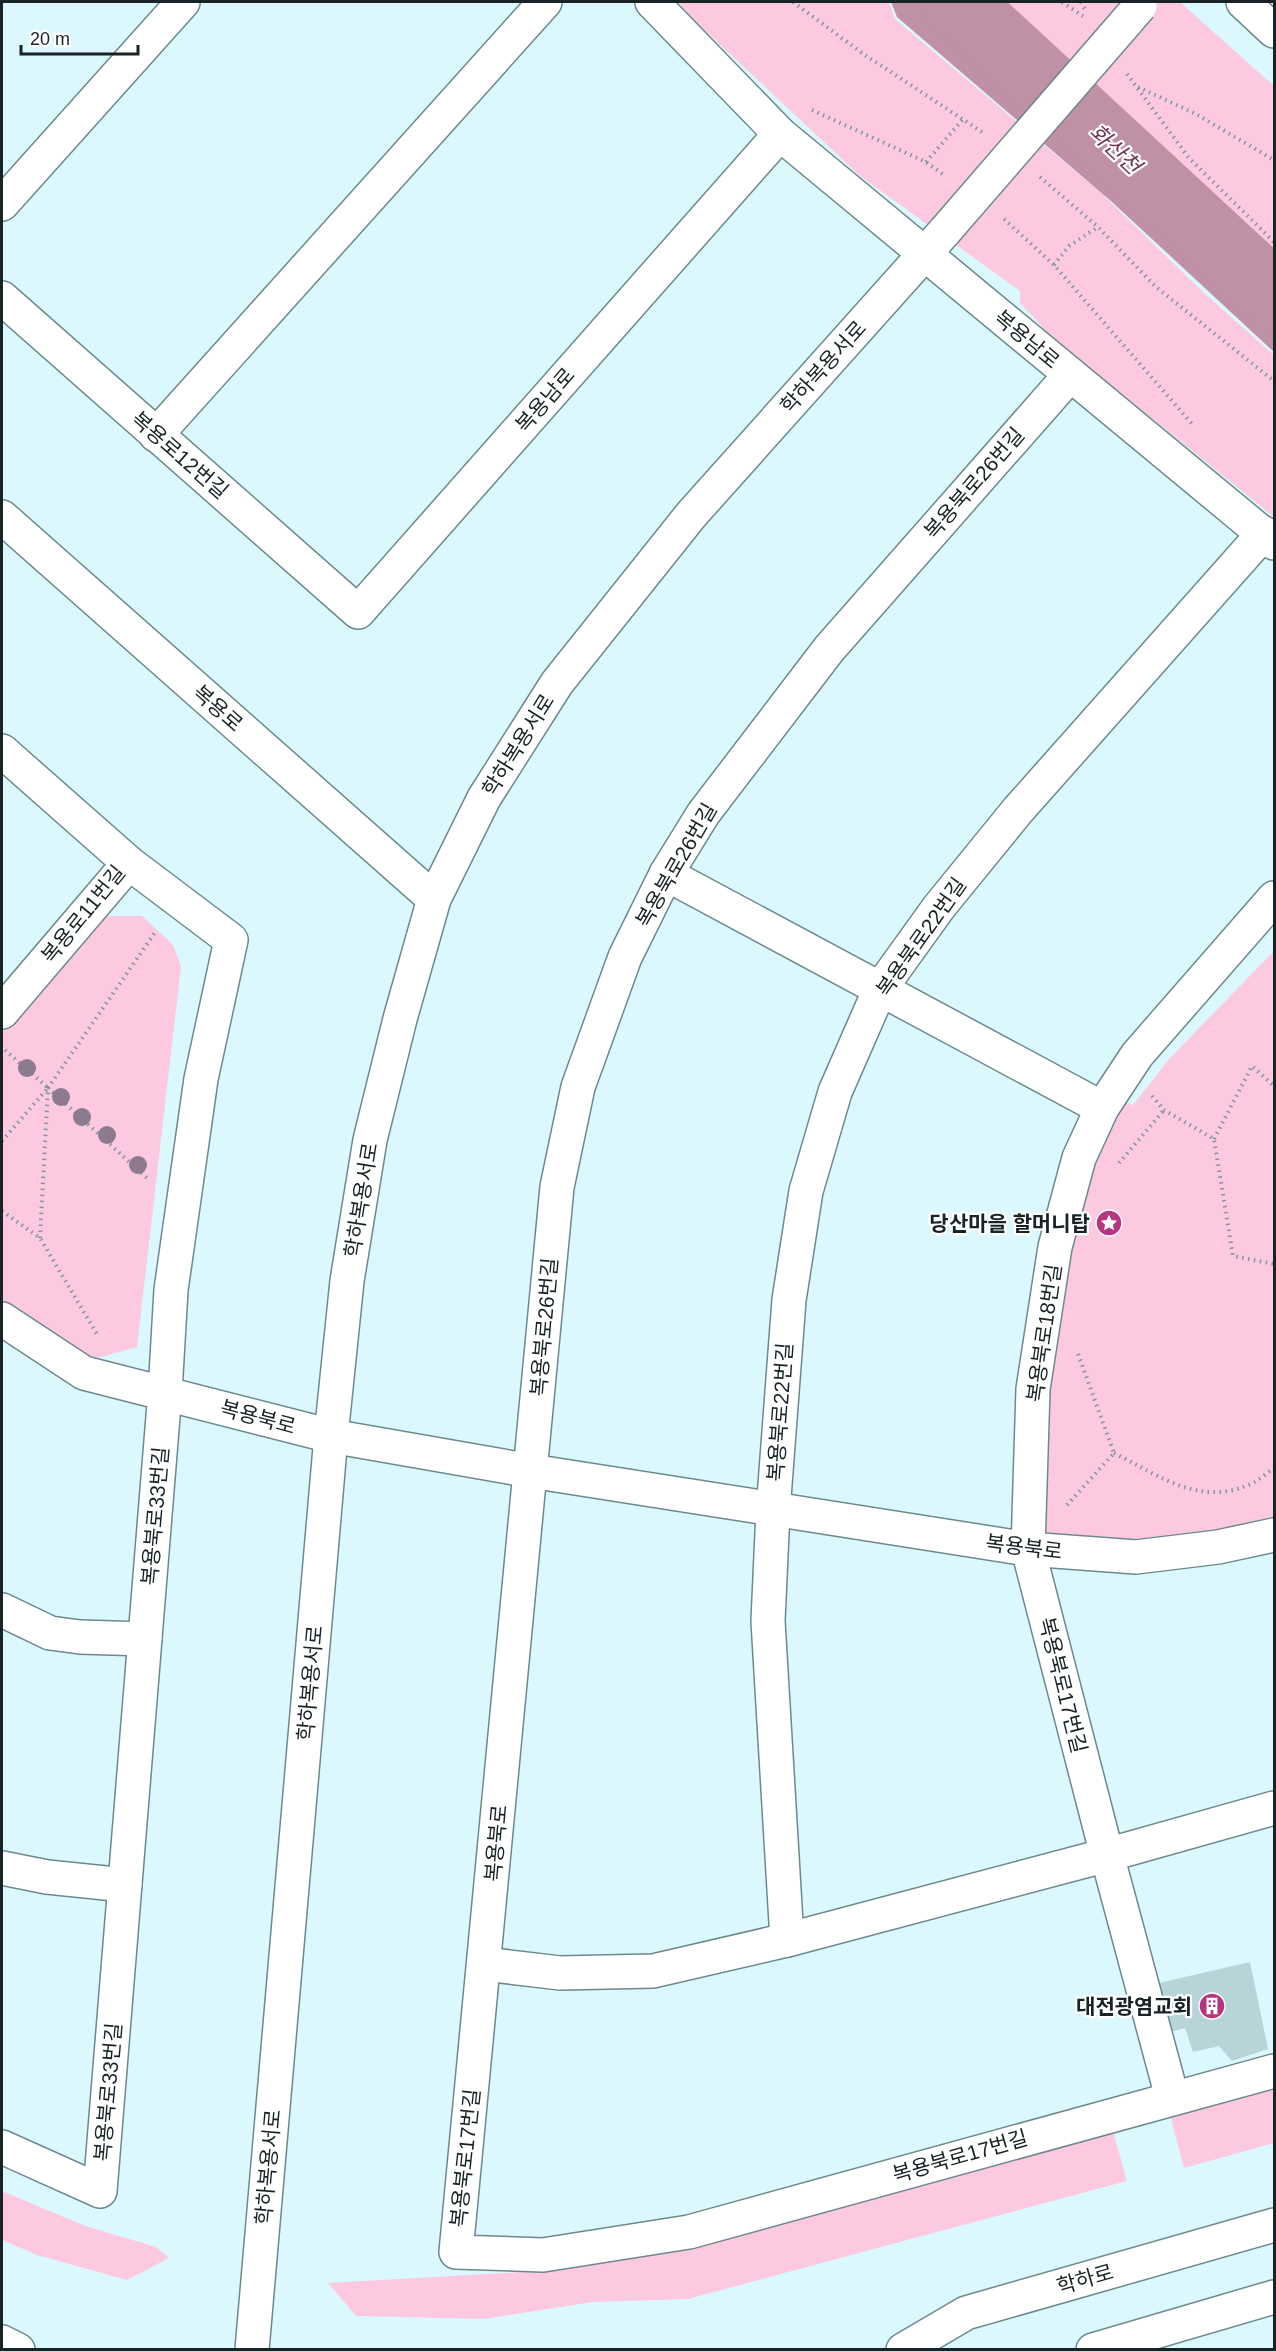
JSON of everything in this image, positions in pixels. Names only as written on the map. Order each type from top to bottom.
[{"type":"street","points":[[2,204],[183,2]]},
{"type":"street","points":[[156,435],[545,2]]},
{"type":"street","name":"복용남로","points":[[652,2],[780,134],[935,242],[1070,375],[1269,538]]},
{"type":"street","points":[[1243,2],[1275,31]]},
{"type":"street","name":"학하복용서로","points":[[252,2349],[331,1436],[347,1281],[370,1140],[400,1018],[434,899],[484,798],[557,682],[691,515],[935,242],[1142,4]]},
{"type":"street","name":"복용남로","points":[[358,612],[780,134]]},
{"type":"street","name":"복용로12번길","points":[[2,298],[358,612]]},
{"type":"street","name":"복용북로26번길","points":[[531,1471],[557,1187],[578,1087],[625,957],[666,874],[703,814],[829,649],[1070,375]]},
{"type":"street","name":"복용로","points":[[2,517],[434,899]]},
{"type":"street","name":"복용북로22번길","points":[[773,1511],[789,1300],[806,1191],[835,1092],[880,989],[939,907],[1018,810],[1269,538]]},
{"type":"street","name":"복용로11번길","points":[[2,751],[129,863],[2,1012]]},
{"type":"street","name":"복용북로33번길","points":[[2,2147],[100,2191],[165,1392],[171,1290],[201,1079],[231,940],[129,863]]},
{"type":"street","points":[[666,874],[1102,1108]]},
{"type":"street","name":"복용북로18번길","points":[[1028,1550],[1033,1389],[1055,1247],[1079,1158],[1102,1108],[1137,1055],[1275,898]]},
{"type":"street","name":"복용북로","points":[[2,1319],[84,1373],[331,1436],[531,1471],[1028,1550],[1136,1557],[1218,1547],[1275,1535]]},
{"type":"street","name":"복용북로","points":[[485,1964],[531,1471]]},
{"type":"street","points":[[773,1511],[768,1621],[787,1940]]},
{"type":"street","name":"복용북로17번길","points":[[1028,1550],[1172,2097]]},
{"type":"street","points":[[2,1610],[51,1633],[80,1637],[145,1639]]},
{"type":"street","points":[[485,1964],[560,1973],[653,1971],[787,1940],[1275,1808]]},
{"type":"street","points":[[2,1868],[47,1877],[125,1885]]},
{"type":"street","name":"복용북로17번길","points":[[485,1964],[456,2252],[543,2255],[689,2232],[1172,2097],[1275,2071]]},
{"type":"street","name":"학하로","points":[[903,2349],[966,2313],[1275,2225]]},
{"type":"street","points":[[1093,2349],[1275,2297]]},
{"type":"street","points":[[2,2342],[18,2349]]},
{"type":"path","points":[[793,2],[862,53],[964,118],[991,138]]},
{"type":"path","points":[[1062,2],[1085,17]]},
{"type":"path","points":[[1123,68],[1189,158],[1275,242]]},
{"type":"path","points":[[1135,86],[1196,114],[1275,160]]},
{"type":"path","points":[[806,107],[926,162],[954,182]]},
{"type":"path","points":[[926,162],[964,118]]},
{"type":"path","points":[[1036,173],[1098,227],[1156,287],[1275,381]]},
{"type":"path","points":[[1000,215],[1054,265],[1198,430]]},
{"type":"path","points":[[1054,265],[1070,246],[1098,227]]},
{"type":"path","points":[[2,1141],[48,1088],[156,931]]},
{"type":"path","points":[[2,1046],[147,1178]]},
{"type":"path","points":[[1275,1086],[1252,1066],[1214,1139],[1233,1256],[1275,1264]]},
{"type":"path","points":[[40,1238],[48,1088]]},
{"type":"path","points":[[1119,1163],[1164,1110],[1214,1139]]},
{"type":"path","points":[[2,1211],[40,1238],[102,1344]]},
{"type":"path","points":[[1075,1346],[1114,1454],[1190,1490],[1220,1493],[1252,1484],[1275,1468]]},
{"type":"path","points":[[1061,1511],[1114,1454]]},
{"type":"shaded area","points":[[678,2],[889,2],[895,19],[1100,192],[1205,294],[1274,355],[1274,517],[1053,338],[1020,303],[1020,291],[860,176],[695,21]]},
{"type":"shaded area","points":[[891,2],[951,2],[1006,56],[1274,290],[1274,352],[1112,202],[897,17]]},
{"type":"shaded area","points":[[952,2],[1180,2],[1274,86],[1274,288],[1003,52]]},
{"type":"shaded area","points":[[101,916],[142,916],[173,945],[181,966],[137,1347],[80,1360],[2,1310],[2,1033]]},
{"type":"shaded area","points":[[1274,951],[1274,1522],[1184,1540],[1053,1541],[1034,1522],[1044,1369],[1087,1162],[1120,1101],[1133,1105],[1170,1058]]},
{"type":"shaded area","points":[[1274,2087],[1274,2143],[1184,2168],[1170,2115]]},
{"type":"shaded area","points":[[1112,2128],[1127,2181],[688,2299],[592,2302],[484,2319],[356,2316],[328,2283],[542,2271],[703,2245]]},
{"type":"shaded area","points":[[2,2191],[85,2226],[156,2247],[169,2258],[127,2280],[37,2255],[2,2240]]},
{"type":"building","name":"대전광염교회","points":[[1250,1962],[1268,2049],[1232,2061],[1219,2046],[1193,2052],[1185,2028],[1171,2032],[1159,1983]]},
{"type":"waterway","name":"화산천","points":[[956,2],[1274,296]]},
{"type":"place","name":"당산마을 할머니탑","points":[[1109,1223]]},
{"type":"place","name":"대전광염교회","points":[[1212,2006]]}]
